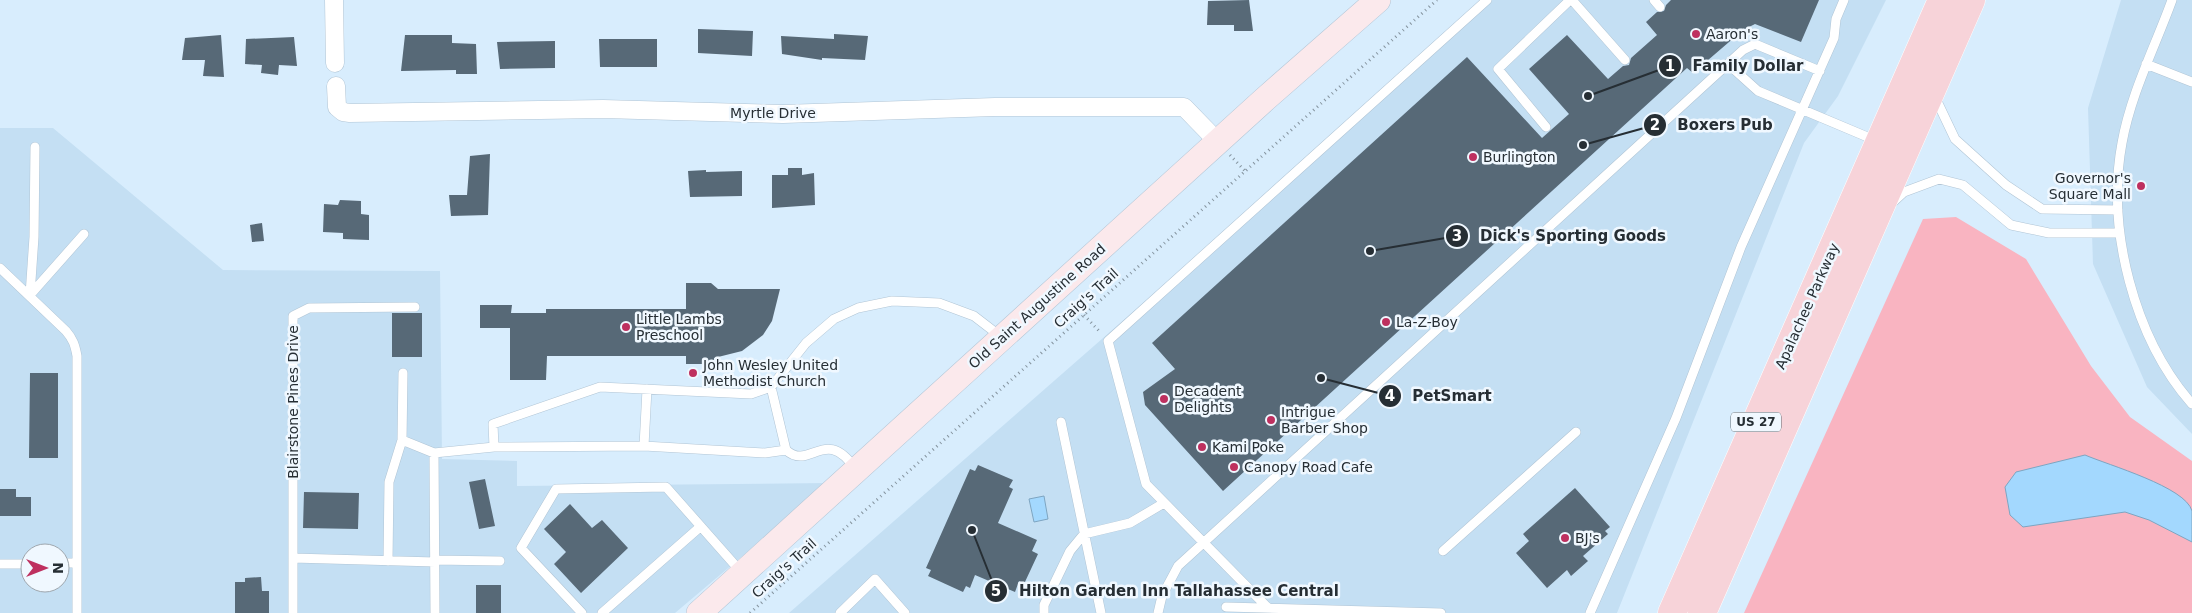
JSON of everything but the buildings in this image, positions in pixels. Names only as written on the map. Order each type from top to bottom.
[{"type":"main road","name":"Apalachee Parkway","points":[[1672,613],[1942,0]]},
{"type":"main road","name":"Apalachee Parkway","points":[[1702,613],[1971,0]]},
{"type":"street","points":[[334,0],[335,63]]},
{"type":"street","name":"Old Saint Augustine Road","points":[[699,613],[1002,337],[1378,0]]},
{"type":"street","name":"Myrtle Drive","points":[[336,86],[337,108],[343,112],[350,113],[603,109],[783,114],[995,107],[1184,106],[1218,142]]},
{"type":"lane","points":[[1268,608],[1202,544],[1146,484],[1108,341],[1487,0]]},
{"type":"lane","points":[[1546,127],[1498,69],[1571,0],[1625,60]]},
{"type":"lane","points":[[1590,613],[1676,418],[1741,247],[1820,72],[1834,38],[1836,19],[1844,0]]},
{"type":"lane","points":[[2172,0],[2146,64],[2122,144],[2118,210],[2119,233],[2139,309],[2157,352],[2192,404]]},
{"type":"lane","points":[[1158,613],[1162,596],[1178,566],[1743,50],[1755,44],[1820,72]]},
{"type":"lane","points":[[1728,64],[1758,91],[1880,142]]},
{"type":"lane","points":[[2146,64],[2192,82]]},
{"type":"lane","points":[[1931,88],[1955,139],[1976,161],[2006,185],[2042,209],[2118,210]]},
{"type":"lane","points":[[30,295],[34,237],[35,147]]},
{"type":"lane","points":[[1875,218],[1904,192],[1939,179],[1964,184],[2011,225],[2049,233],[2119,233]]},
{"type":"lane","points":[[30,295],[84,234]]},
{"type":"lane","points":[[0,268],[30,295],[74,340],[77,356],[77,613]]},
{"type":"lane","points":[[494,447],[493,424],[600,387],[751,394],[771,387],[806,343],[834,319],[858,308],[892,301],[939,304],[974,316],[1002,337]]},
{"type":"lane","name":"Blairstone Pines Drive","points":[[293,613],[293,316],[309,308],[415,307]]},
{"type":"lane","points":[[388,561],[389,482],[402,440],[403,373]]},
{"type":"lane","points":[[771,387],[786,450],[793,456],[802,456],[827,448],[846,454],[856,470]]},
{"type":"lane","points":[[644,446],[647,389]]},
{"type":"lane","points":[[1061,422],[1101,613]]},
{"type":"lane","points":[[1443,551],[1576,432]]},
{"type":"lane","points":[[402,440],[434,452],[494,447],[644,446],[765,454],[786,450]]},
{"type":"lane","points":[[434,452],[435,613]]},
{"type":"lane","points":[[582,613],[522,548],[556,489],[666,487],[742,574]]},
{"type":"lane","points":[[1044,613],[1044,605],[1070,551],[1084,534],[1130,523],[1164,503]]},
{"type":"lane","points":[[602,613],[700,527]]},
{"type":"lane","points":[[293,558],[388,561],[500,561]]},
{"type":"lane","points":[[70,563],[77,563]]},
{"type":"lane","points":[[0,564],[20,564]]},
{"type":"lane","points":[[840,613],[875,579],[905,613]]},
{"type":"lane","points":[[1226,607],[1441,613]]},
{"type":"path","name":"Craig's Trail","points":[[750,613],[1437,0]]},
{"type":"path","points":[[1084,315],[1108,341]]},
{"type":"shaded area","points":[[1489,0],[1886,0],[1838,96],[1804,143],[1617,613],[789,613]]},
{"type":"shaded area","name":"Governor's Square Mall","points":[[2121,0],[2192,0],[2192,434],[2147,387],[2093,264],[2088,108]]},
{"type":"shaded area","points":[[0,128],[53,128],[223,270],[440,271],[442,459],[517,461],[517,486],[829,483],[675,613],[0,613]]},
{"type":"shaded area","points":[[1956,217],[2026,259],[2091,366],[2130,417],[2192,461],[2192,613],[1744,613],[1923,219]]},
{"type":"water","points":[[2085,455],[2162,485],[2187,502],[2192,511],[2192,542],[2149,520],[2125,512],[2023,527],[2010,515],[2005,487],[2016,472]]},
{"type":"water","points":[[1044,496],[1048,519],[1034,522],[1029,499]]},
{"type":"place","name":"Aaron's","points":[[1696,34]]},
{"type":"place","name":"Family Dollar","points":[[1588,96]]},
{"type":"place","name":"Boxers Pub","points":[[1583,145]]},
{"type":"place","name":"Burlington","points":[[1473,157]]},
{"type":"place","name":"Governor's Square Mall","points":[[2141,186]]},
{"type":"place","name":"Dick's Sporting Goods","points":[[1370,251]]},
{"type":"place","name":"La-Z-Boy","points":[[1386,322]]},
{"type":"place","name":"Little Lambs Preschool","points":[[626,327]]},
{"type":"place","name":"John Wesley United Methodist Church","points":[[693,373]]},
{"type":"place","name":"PetSmart","points":[[1321,378]]},
{"type":"place","name":"Decadent Delights","points":[[1164,399]]},
{"type":"place","name":"Intrigue Barber Shop","points":[[1271,420]]},
{"type":"place","name":"Kami Poke","points":[[1202,447]]},
{"type":"place","name":"Canopy Road Cafe","points":[[1234,467]]},
{"type":"place","name":"Hilton Garden Inn Tallahassee Central","points":[[972,530]]},
{"type":"place","name":"BJ's","points":[[1565,538]]}]
